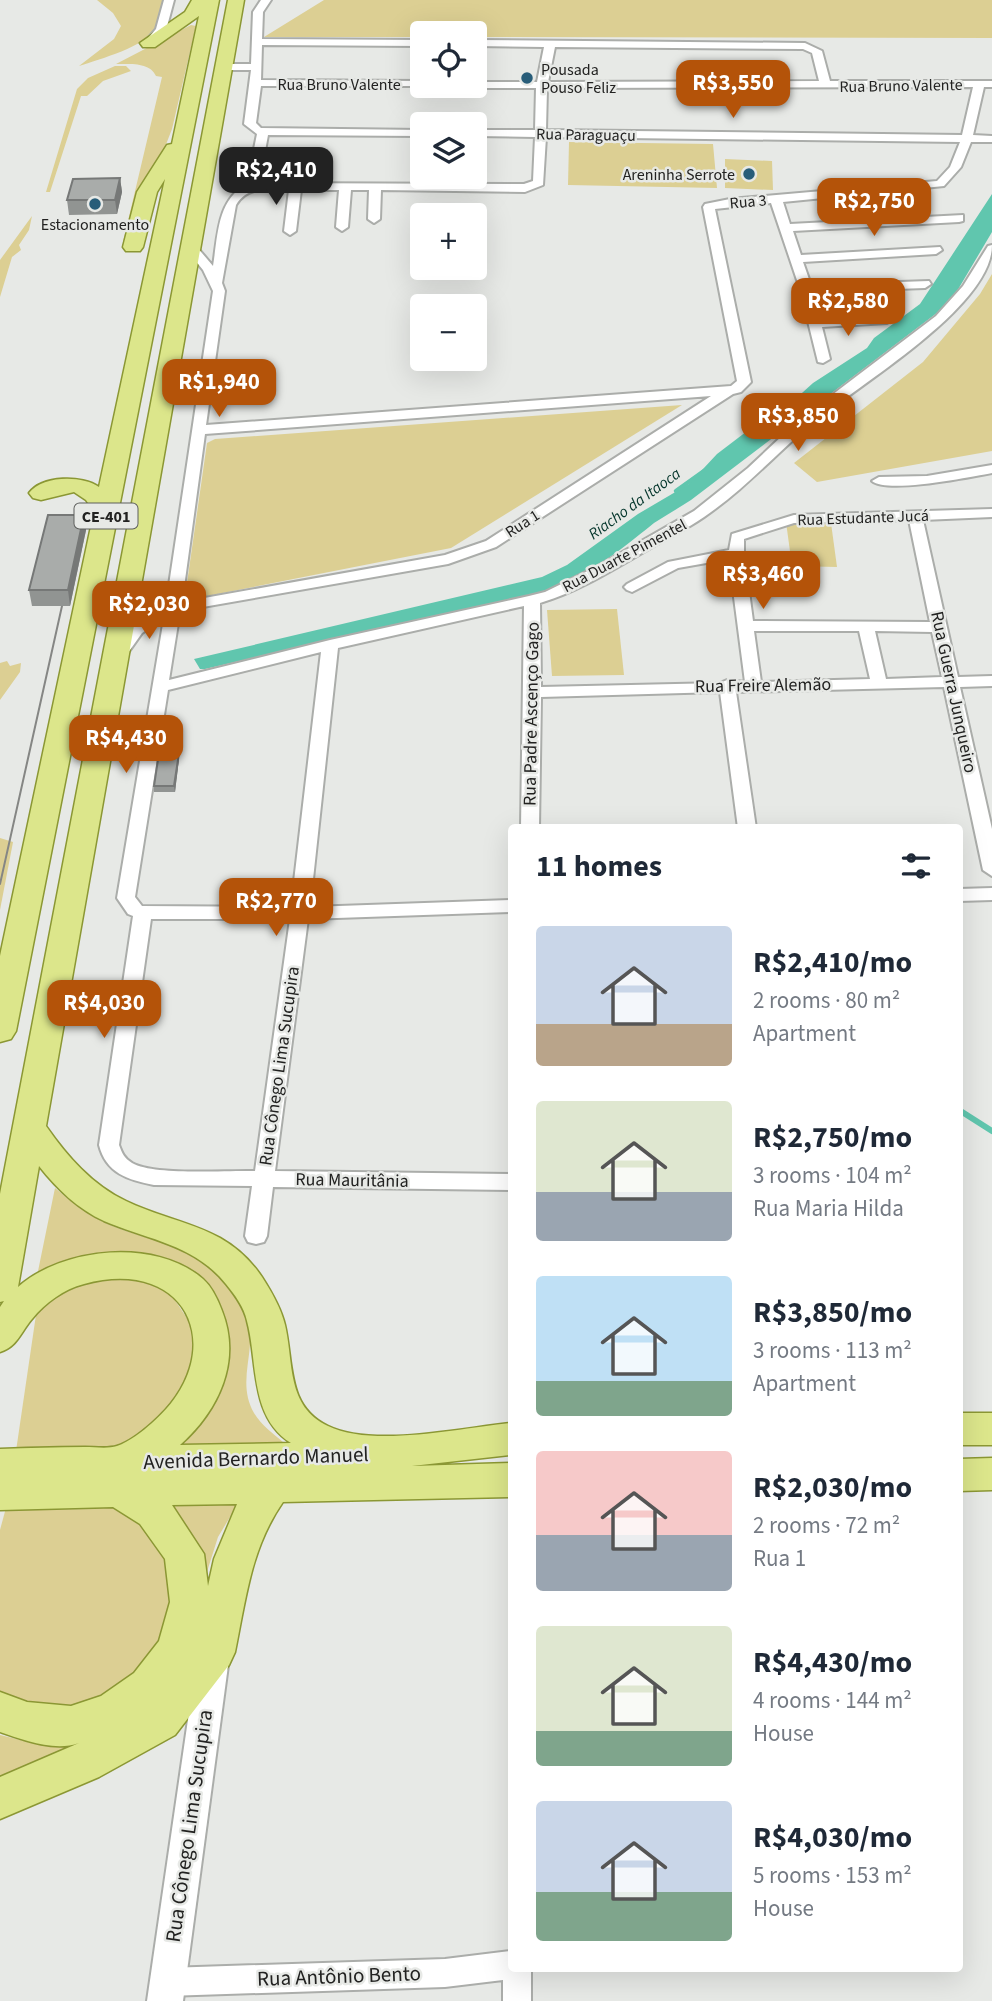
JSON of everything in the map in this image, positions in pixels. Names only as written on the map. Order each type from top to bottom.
[{"type":"main road","points":[[149,43],[179,26],[192,15],[200,0]]},
{"type":"main road","name":"CE-401","points":[[0,1031],[211,0]]},
{"type":"main road","name":"CE-401","points":[[0,1288],[236,0]]},
{"type":"main road","points":[[133,247],[147,192],[184,133]]},
{"type":"main road","points":[[41,493],[67,486],[85,487],[95,494],[107,513]]},
{"type":"main road","points":[[29,1126],[56,1165],[93,1199],[117,1212],[181,1231],[231,1264],[251,1292],[265,1321],[274,1393],[285,1412],[315,1438],[377,1454]]},
{"type":"main road","points":[[0,1337],[21,1305],[47,1284],[74,1272],[104,1265],[137,1266],[189,1287],[205,1309],[213,1339],[210,1374],[191,1412],[121,1477],[154,1512],[184,1553],[190,1601],[177,1649],[149,1687],[114,1711],[71,1726],[27,1722],[0,1712]]},
{"type":"main road","points":[[963,1429],[992,1429]]},
{"type":"main road","name":"Avenida Bernardo Manuel","points":[[0,1493],[121,1477],[508,1439]]},
{"type":"main road","name":"Avenida Bernardo Manuel","points":[[0,1465],[271,1488],[508,1480]]},
{"type":"main road","points":[[963,1475],[992,1474]]},
{"type":"main road","points":[[0,1798],[84,1763],[160,1721],[214,1652],[234,1559],[249,1519],[271,1488]]},
{"type":"street","points":[[149,43],[161,30],[169,0]]},
{"type":"street","points":[[266,0],[258,12],[256,83],[250,124],[257,131],[410,133]]},
{"type":"street","points":[[257,42],[410,43]]},
{"type":"street","points":[[487,43],[805,46],[817,51],[826,86]]},
{"type":"street","points":[[216,282],[230,205],[237,194],[252,187],[525,188],[536,185],[541,180],[542,85],[550,44]]},
{"type":"street","points":[[224,67],[256,67]]},
{"type":"street","name":"Rua Bruno Valente","points":[[256,83],[410,84]]},
{"type":"street","name":"Rua 3","points":[[728,391],[736,389],[744,382],[708,210],[711,206],[940,184],[950,178],[966,139],[979,84]]},
{"type":"street","name":"Rua Bruno Valente","points":[[487,85],[992,84]]},
{"type":"street","points":[[252,187],[263,132]]},
{"type":"street","name":"Rua Paraguaçu","points":[[487,133],[992,139]]},
{"type":"street","points":[[290,231],[295,187]]},
{"type":"street","points":[[342,227],[345,187]]},
{"type":"street","points":[[374,219],[375,187]]},
{"type":"street","points":[[776,199],[806,289],[823,359]]},
{"type":"street","points":[[786,228],[959,218]]},
{"type":"street","points":[[192,249],[216,282],[219,291],[173,608],[126,888],[129,904],[143,913],[300,913],[508,906]]},
{"type":"street","name":"Rua Duarte Pimentel","points":[[160,687],[330,645],[532,600],[550,595],[603,569],[699,514],[753,471],[804,423],[941,319],[968,288],[992,249]]},
{"type":"street","points":[[797,259],[936,250]]},
{"type":"street","points":[[806,289],[925,284]]},
{"type":"street","points":[[813,323],[882,320]]},
{"type":"street","points":[[200,430],[728,391]]},
{"type":"street","name":"Rua 1","points":[[115,661],[136,627],[173,608],[448,559],[473,552],[491,544],[728,391]]},
{"type":"street","points":[[878,481],[927,480],[992,469]]},
{"type":"street","name":"Rua Estudante Jucá","points":[[736,554],[737,537],[794,519],[992,513]]},
{"type":"street","name":"Rua Guerra Junqueiro","points":[[915,514],[992,870]]},
{"type":"street","points":[[632,587],[673,565],[736,554],[753,684]]},
{"type":"street","name":"Rua Padre Ascenço Gago","points":[[530,824],[532,600]]},
{"type":"street","points":[[746,626],[940,627]]},
{"type":"street","points":[[866,626],[879,682]]},
{"type":"street","name":"Rua Cônego Lima Sucupira","points":[[256,1236],[300,913],[330,645]]},
{"type":"street","name":"Rua Freire Alemão","points":[[533,691],[753,684],[992,681]]},
{"type":"street","points":[[727,685],[746,824]]},
{"type":"street","points":[[963,895],[992,894]]},
{"type":"street","name":"Rua Mauritânia","points":[[143,913],[109,1145],[114,1159],[122,1168],[132,1173],[154,1177],[508,1182]]},
{"type":"street","name":"Rua Cônego Lima Sucupira","points":[[166,1992],[214,1652]]},
{"type":"street","name":"Rua Antônio Bento","points":[[166,1992],[445,1973],[508,1965]]},
{"type":"street","points":[[517,1972],[517,2001]]},
{"type":"shaded area","points":[[97,0],[163,0],[160,21],[158,27],[143,41],[79,66],[114,39],[121,26],[113,13]]},
{"type":"shaded area","points":[[324,0],[992,0],[992,38],[487,37],[487,21],[410,21],[410,37],[264,37]]},
{"type":"shaded area","points":[[191,25],[196,26],[172,129],[128,242],[123,242],[162,77],[156,76],[144,66],[116,64]]},
{"type":"shaded area","points":[[115,66],[126,66],[131,71],[103,81],[87,96],[81,96],[50,192],[46,192],[77,89],[88,78]]},
{"type":"shaded area","points":[[569,142],[713,144],[717,188],[568,185]]},
{"type":"shaded area","name":"Areninha Serrote","points":[[725,159],[772,161],[773,190],[725,188]]},
{"type":"shaded area","points":[[992,194],[992,232],[950,303],[691,500],[586,572],[537,593],[205,669],[200,669],[194,659],[542,577],[567,565],[638,514],[689,484],[717,454],[759,422],[781,412],[813,383],[867,348],[874,338],[920,304]]},
{"type":"shaded area","points":[[32,216],[29,230],[19,245],[21,250],[12,257],[0,297],[0,260]]},
{"type":"shaded area","points":[[992,274],[992,451],[817,482],[794,463],[923,362],[980,294]]},
{"type":"shaded area","points":[[682,405],[451,548],[192,599],[185,597],[207,443],[215,439]]},
{"type":"shaded area","points":[[786,522],[831,523],[837,567],[792,566]]},
{"type":"shaded area","points":[[617,609],[624,675],[552,676],[547,610]]},
{"type":"shaded area","points":[[7,661],[10,666],[21,663],[20,672],[0,700],[0,663]]},
{"type":"shaded area","points":[[0,838],[13,842],[0,910]]},
{"type":"shaded area","points":[[55,1188],[80,1208],[101,1220],[185,1251],[212,1269],[225,1282],[239,1303],[250,1337],[246,1388],[250,1404],[260,1421],[284,1443],[174,1446],[214,1398],[182,1273],[36,1281]]},
{"type":"shaded area","points":[[138,1277],[171,1294],[196,1332],[196,1373],[157,1429],[114,1449],[16,1451],[37,1308],[60,1292],[85,1283]]},
{"type":"shaded area","points":[[7,1504],[112,1504],[140,1520],[165,1552],[173,1599],[161,1642],[122,1690],[62,1713],[0,1696],[0,1530]]},
{"type":"shaded area","points":[[168,1505],[235,1505],[218,1537],[205,1578],[190,1531]]},
{"type":"shaded area","points":[[99,1734],[0,1779],[0,1735],[37,1744]]},
{"type":"building","points":[[120,178],[115,200],[67,200],[73,179]]},
{"type":"building","points":[[48,515],[84,515],[68,590],[29,590]]},
{"type":"building","points":[[159,753],[179,753],[174,786],[154,786]]},
{"type":"waterway","name":"Riacho da Itaoca","points":[[676,491],[704,471]]},
{"type":"waterway","points":[[963,1113],[992,1131]]},
{"type":"tram line","points":[[0,884],[62,606]]},
{"type":"place","name":"Pousada Pouso Feliz","points":[[527,78]]},
{"type":"place","name":"Areninha Serrote","points":[[749,174]]},
{"type":"place","name":"Estacionamento","points":[[95,204]]}]
